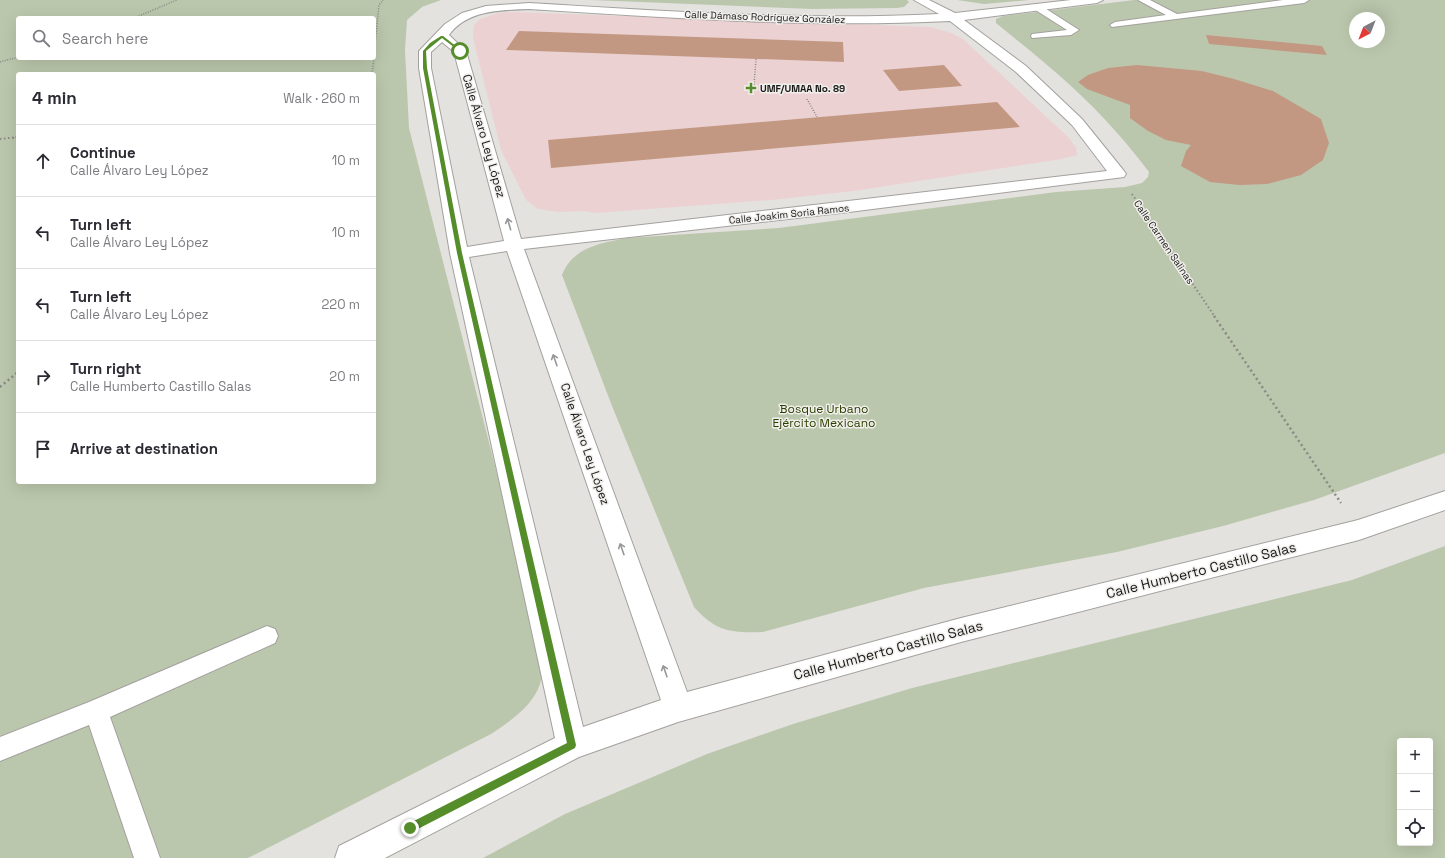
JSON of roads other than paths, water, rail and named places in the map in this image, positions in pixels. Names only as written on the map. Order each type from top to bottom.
[{"type":"street","points":[[920,0],[953,17]]},
{"type":"street","name":"Calle Dámaso Rodríguez González","points":[[442,36],[449,26],[462,18],[481,11],[501,7],[529,6],[746,18],[848,20],[953,17],[1097,0]]},
{"type":"street","name":"Calle Joakim Soria Ramos","points":[[459,253],[514,245],[849,207],[1118,174],[1077,122],[1021,69],[953,17]]},
{"type":"street","points":[[442,36],[431,43],[424,51],[425,68],[459,253],[572,745]]},
{"type":"street","name":"Calle Álvaro Ley López","points":[[442,36],[460,51],[514,245],[678,708]]},
{"type":"street","name":"Calle Humberto Castillo Salas","points":[[351,858],[572,745],[678,708],[961,630],[1360,530],[1445,500]]},
{"type":"lane","points":[[1143,0],[1176,17]]},
{"type":"lane","points":[[1115,25],[1304,0]]},
{"type":"lane","points":[[1036,36],[1071,32],[1074,30],[1037,7]]},
{"type":"lane","points":[[0,748],[96,711],[267,636]]},
{"type":"lane","points":[[96,711],[147,858]]},
{"type":"place","name":"UMF/UMAA No. 89","points":[[751,88]]},
{"type":"park label","name":"Bosque Urbano Ejército Mexicano","points":[[824,416]]}]
